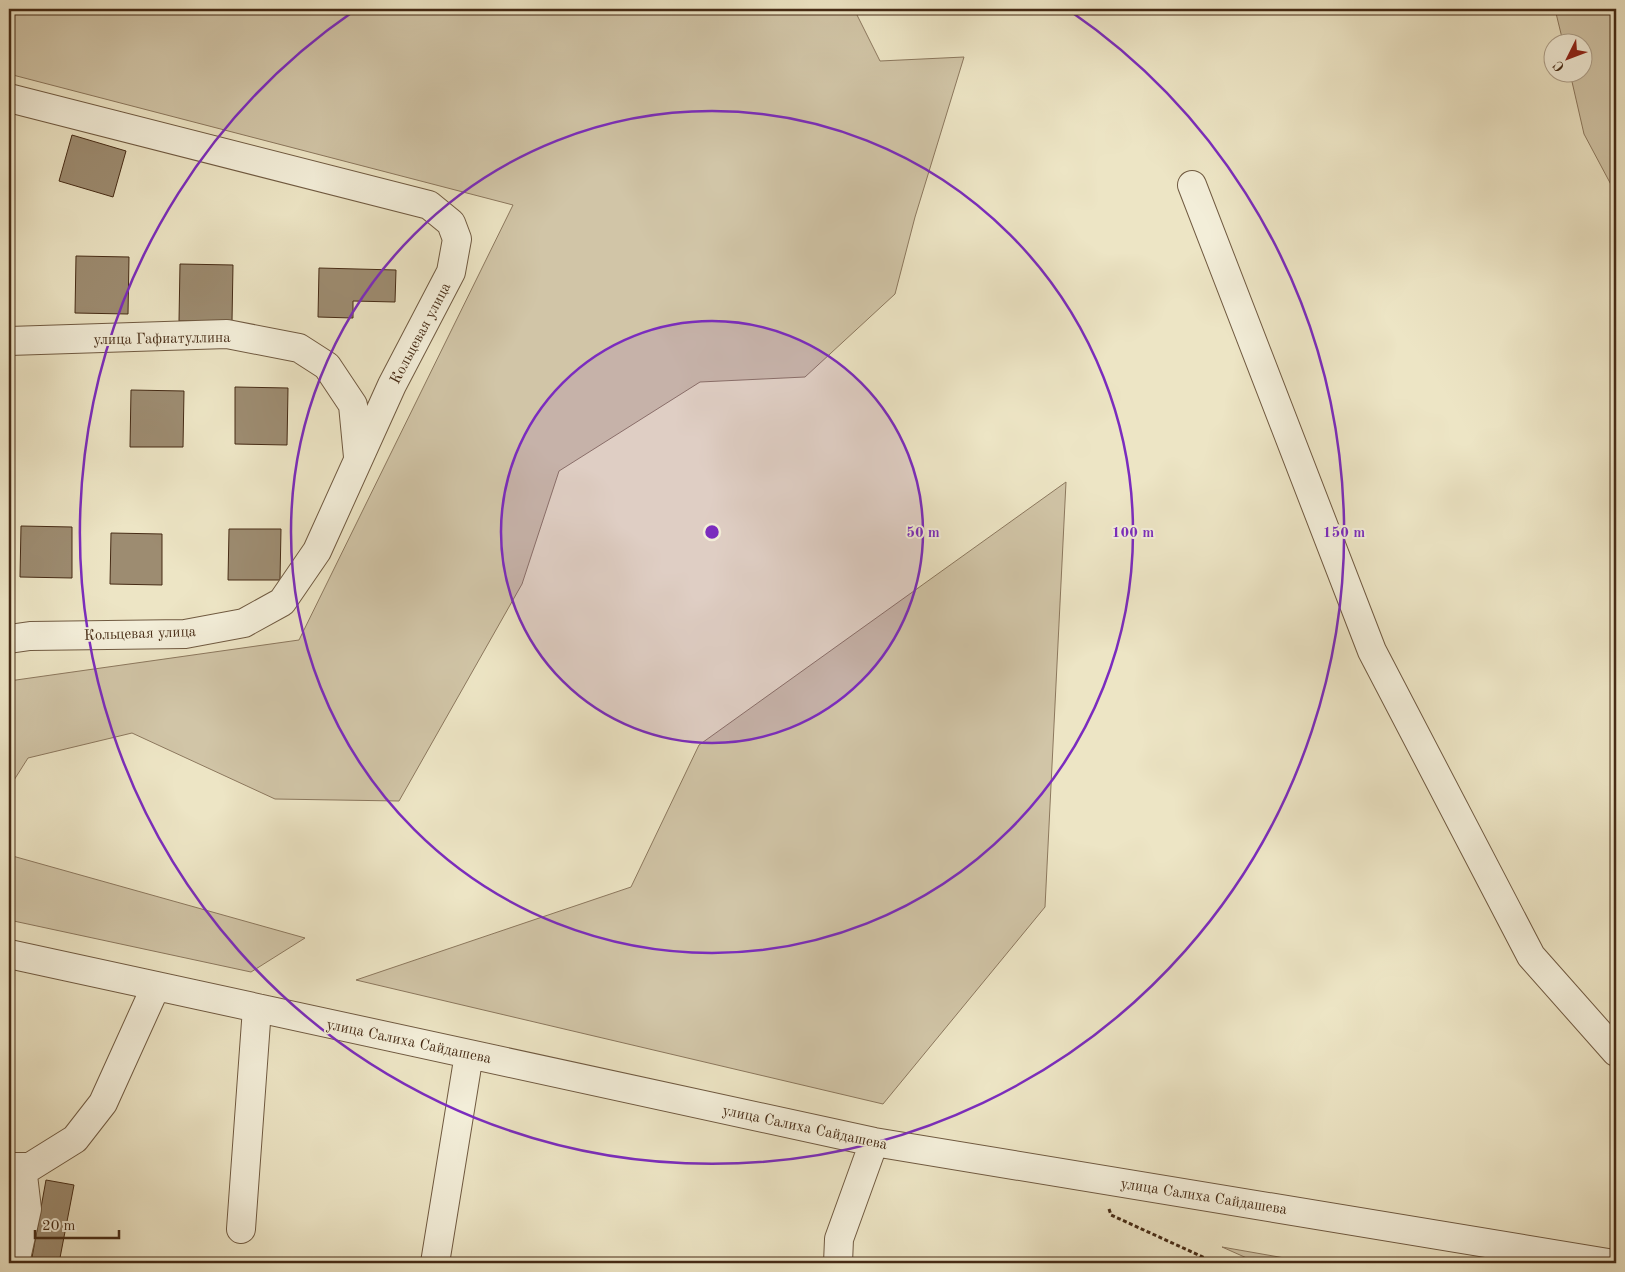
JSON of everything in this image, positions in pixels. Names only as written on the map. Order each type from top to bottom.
[{"type":"street","name":"Кольцевая улица","points":[[9,98],[429,205],[451,223],[457,239],[451,272],[392,385],[317,551],[282,602],[244,622],[185,634],[30,636],[9,639]]},
{"type":"street","points":[[1192,185],[1372,651],[1531,956],[1616,1052]]},
{"type":"street","name":"улица Гафиатуллина","points":[[9,341],[227,334],[299,348],[327,366],[352,405],[358,459]]},
{"type":"street","name":"улица Салиха Сайдашева","points":[[9,954],[874,1142],[1608,1263]]},
{"type":"street","points":[[15,1263],[27,1209],[15,1167],[30,1167],[75,1139],[103,1102],[156,986]]},
{"type":"street","points":[[241,1229],[257,1008]]},
{"type":"street","points":[[435,1263],[468,1054]]},
{"type":"street","points":[[838,1263],[839,1239],[874,1142]]},
{"type":"path","points":[[1102,1180],[1111,1215],[1216,1263]]},
{"type":"shaded area","points":[[9,9],[854,9],[880,61],[964,57],[915,217],[895,294],[805,377],[700,382],[559,471],[522,584],[399,801],[275,799],[132,733],[28,758],[9,788],[9,681],[299,640],[513,205],[9,74]]},
{"type":"shaded area","points":[[1555,9],[1616,9],[1616,194],[1584,134],[1572,82],[1592,82],[1592,32],[1561,32]]},
{"type":"shaded area","points":[[1066,482],[1045,907],[883,1104],[356,980],[631,887],[699,745]]},
{"type":"shaded area","points":[[9,855],[305,938],[251,972],[9,920]]},
{"type":"shaded area","points":[[1222,1247],[1313,1263],[1258,1263]]},
{"type":"shaded area","points":[[1112,1261],[1115,1263],[854,1263]]},
{"type":"building","points":[[72,135],[126,151],[113,197],[59,181]]},
{"type":"building","points":[[76,256],[129,257],[128,314],[75,313]]},
{"type":"building","points":[[180,264],[233,265],[232,321],[179,321]]},
{"type":"building","points":[[319,268],[396,270],[395,302],[353,301],[353,318],[318,317]]},
{"type":"building","points":[[235,387],[288,388],[287,445],[235,444]]},
{"type":"building","points":[[131,390],[184,391],[183,447],[130,447]]},
{"type":"building","points":[[21,526],[72,527],[72,578],[20,577]]},
{"type":"building","points":[[229,529],[281,529],[280,580],[228,580]]},
{"type":"building","points":[[111,533],[162,534],[162,585],[110,584]]},
{"type":"building","points":[[46,1180],[74,1185],[59,1263],[31,1263]]}]
